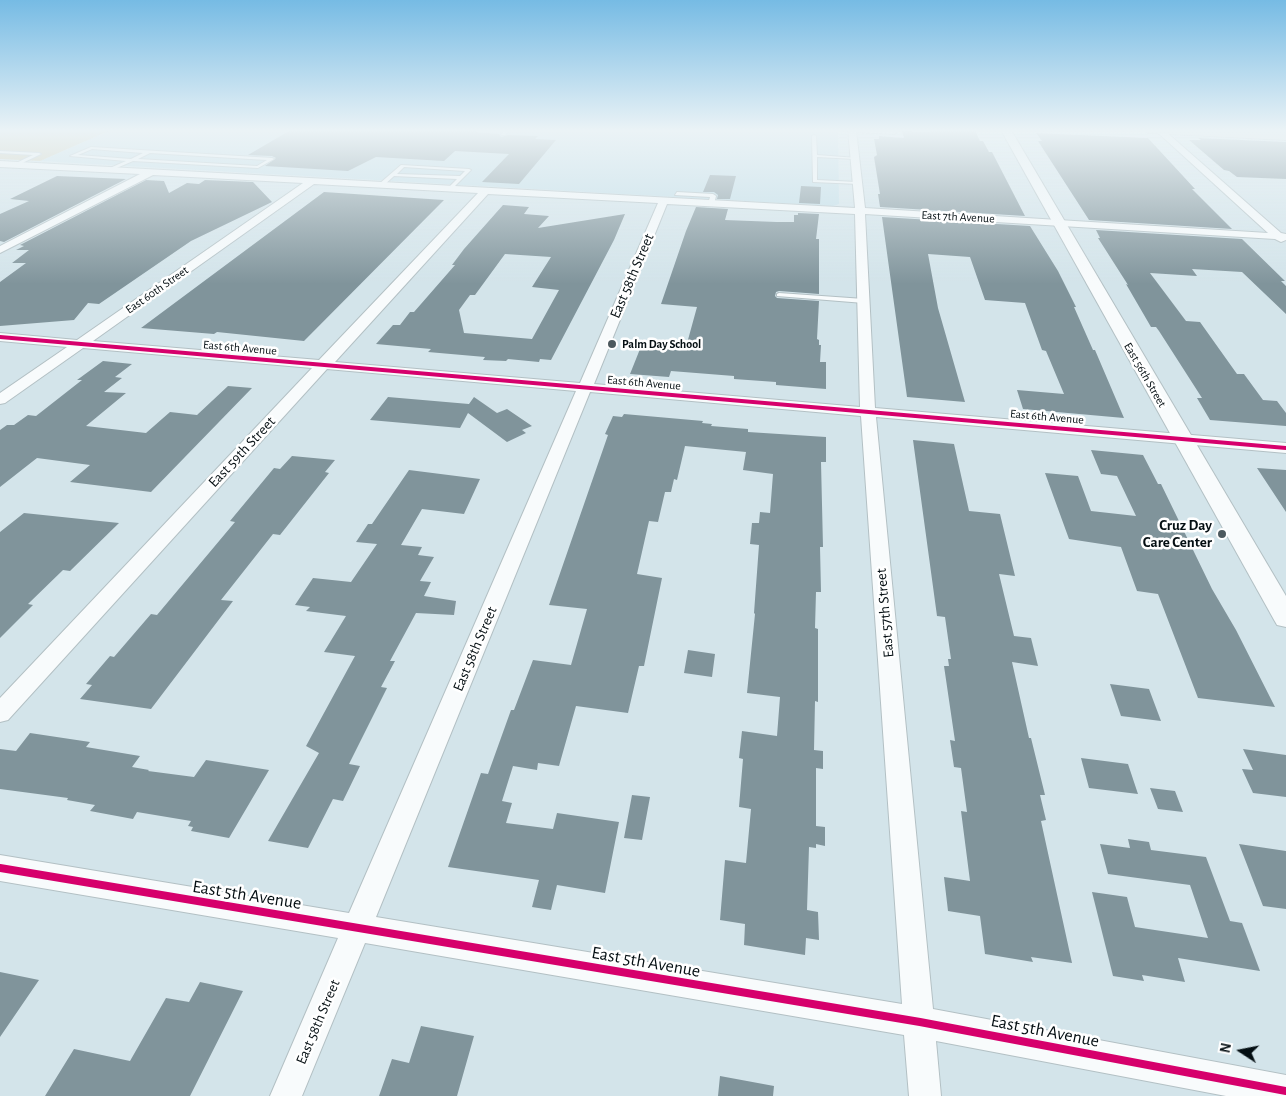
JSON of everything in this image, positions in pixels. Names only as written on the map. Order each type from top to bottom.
[{"type":"street","points":[[0,250],[136,181]]},
{"type":"street","name":"East 60th Street","points":[[0,400],[312,181]]},
{"type":"street","name":"East 7th Avenue","points":[[333,181],[485,191],[670,198],[711,204],[1058,222],[1284,239]]},
{"type":"street","name":"East 56th Street","points":[[1035,181],[1286,618]]},
{"type":"street","points":[[1218,181],[1284,239]]},
{"type":"street","name":"East 57th Street","points":[[857,183],[860,212],[868,412],[926,1096]]},
{"type":"street","name":"East 59th Street","points":[[0,713],[485,191]]},
{"type":"street","name":"East 58th Street","points":[[286,1096],[359,927],[584,388],[670,198]]},
{"type":"street","name":"East 6th Avenue","points":[[0,337],[1286,448]]},
{"type":"street","name":"East 5th Avenue","points":[[0,868],[920,1022],[1286,1091]]},
{"type":"lane","points":[[381,184],[385,181]]},
{"type":"lane","points":[[450,189],[457,181]]},
{"type":"lane","points":[[818,181],[857,183]]},
{"type":"lane","points":[[670,198],[713,196],[711,204]]},
{"type":"lane","points":[[779,294],[864,301]]},
{"type":"shaded area","points":[[395,181],[839,181],[839,204],[833,206]]},
{"type":"building","points":[[46,181],[122,181],[4,242],[0,241],[0,214],[29,201],[10,199]]},
{"type":"building","points":[[144,181],[164,181],[169,193],[187,183],[199,184],[203,181],[253,182],[272,202],[191,241],[99,304],[88,303],[74,320],[0,326],[0,282],[26,263],[12,263],[29,250],[16,250],[24,246],[20,245]]},
{"type":"building","points":[[483,181],[521,181],[519,184]]},
{"type":"building","points":[[707,181],[735,181],[730,199],[717,199],[718,195],[714,192],[703,192]]},
{"type":"building","points":[[878,181],[1007,181],[1025,216],[880,207],[878,194],[880,194]]},
{"type":"building","points":[[1064,181],[1188,181],[1195,189],[1192,189],[1232,229],[1089,220]]},
{"type":"building","points":[[801,186],[821,187],[820,204],[799,203]]},
{"type":"building","points":[[324,192],[444,200],[304,341],[217,332],[214,334],[141,328]]},
{"type":"building","points":[[503,205],[529,207],[524,214],[549,216],[538,228],[625,214],[614,240],[551,360],[540,359],[539,362],[508,359],[506,361],[483,360],[485,357],[428,352],[431,349],[376,344],[393,325],[400,325],[410,312],[414,312],[455,265],[452,265]],"holes":[[[505,254],[551,257],[532,287],[559,290],[532,339],[464,333],[459,310],[470,295],[475,295]]]},
{"type":"building","points":[[696,207],[728,209],[725,220],[794,222],[794,215],[798,215],[798,213],[819,214],[816,239],[819,239],[819,294],[779,291],[776,292],[775,296],[777,298],[819,301],[817,339],[819,340],[819,345],[821,345],[820,362],[826,362],[826,389],[776,385],[776,382],[734,379],[734,376],[671,371],[669,377],[630,374],[642,344],[686,347],[697,307],[661,304]]},
{"type":"building","points":[[882,217],[1030,226],[1058,271],[1076,307],[1074,307],[1124,418],[1023,409],[1017,390],[1064,394],[1046,351],[1042,350],[1025,303],[985,300],[970,257],[928,254],[938,308],[965,402],[907,397]]},
{"type":"building","points":[[1096,230],[1242,239],[1285,281],[1281,281],[1286,286],[1286,314],[1242,272],[1192,269],[1197,276],[1150,273],[1186,321],[1200,322],[1237,374],[1244,374],[1263,400],[1277,401],[1286,413],[1286,426],[1210,420],[1197,398],[1202,398],[1159,331],[1156,327],[1151,327],[1126,284],[1128,285],[1098,238],[1100,238]]},
{"type":"building","points":[[103,361],[132,364],[115,377],[122,378],[104,392],[126,393],[86,426],[146,433],[170,412],[197,415],[228,386],[252,388],[151,492],[70,482],[90,465],[37,458],[0,487],[0,430],[7,425],[14,425],[28,415],[36,416],[82,380],[77,380]]},
{"type":"building","points":[[388,397],[469,404],[474,397],[497,413],[507,409],[532,426],[522,430],[526,433],[507,442],[468,413],[460,428],[370,420]]},
{"type":"building","points":[[624,414],[703,421],[702,423],[712,424],[711,426],[748,429],[748,432],[826,437],[826,462],[821,462],[823,547],[820,547],[821,592],[816,592],[815,628],[818,629],[818,702],[815,701],[814,750],[823,751],[823,769],[816,768],[816,826],[825,827],[825,846],[816,844],[816,848],[809,847],[807,910],[818,912],[819,940],[806,938],[805,955],[744,945],[745,924],[720,920],[725,860],[746,863],[751,809],[739,807],[743,759],[739,758],[742,731],[777,736],[780,697],[747,693],[755,614],[759,545],[750,544],[752,523],[759,523],[760,512],[770,513],[773,474],[743,470],[746,452],[685,446],[677,480],[674,479],[671,492],[665,492],[658,522],[649,521],[637,574],[662,578],[644,666],[639,666],[628,713],[576,706],[559,766],[538,763],[537,770],[513,766],[502,801],[512,803],[506,823],[553,829],[557,813],[619,822],[605,893],[557,885],[551,910],[532,907],[539,880],[448,867],[481,773],[488,774],[511,710],[514,710],[533,660],[571,665],[587,609],[549,605],[608,435],[605,434],[613,416],[622,417]]},
{"type":"building","points":[[913,440],[954,444],[969,511],[1000,514],[1015,576],[999,574],[1014,636],[1031,638],[1038,666],[1012,662],[1029,738],[1031,738],[1045,795],[1040,795],[1046,820],[1041,821],[1072,963],[1031,957],[1033,962],[985,954],[980,916],[948,911],[944,877],[970,881],[961,811],[967,812],[961,768],[954,767],[950,740],[955,741],[944,666],[949,666],[948,659],[951,659],[945,617],[937,616]]},
{"type":"building","points":[[1091,450],[1143,455],[1158,484],[1161,484],[1212,589],[1236,630],[1275,707],[1198,698],[1158,594],[1137,591],[1121,547],[1069,539],[1045,473],[1078,476],[1091,511],[1136,516],[1117,476],[1101,474]]},
{"type":"building","points":[[292,456],[335,460],[325,472],[329,473],[280,535],[273,534],[221,600],[233,601],[151,709],[80,699],[92,685],[86,684],[110,656],[114,657],[151,614],[157,615],[235,522],[230,521],[274,468],[280,469]]},
{"type":"building","points":[[1257,468],[1286,470],[1286,512]]},
{"type":"building","points":[[409,470],[480,479],[464,514],[422,509],[401,545],[422,547],[418,555],[434,557],[420,581],[431,582],[424,596],[456,601],[454,615],[416,613],[390,661],[395,661],[381,687],[387,688],[349,764],[360,766],[343,801],[333,799],[308,848],[268,841],[319,753],[306,746],[355,656],[324,652],[346,616],[306,611],[310,607],[295,605],[313,578],[351,582],[377,544],[356,542],[368,524],[372,524]]},
{"type":"building","points":[[24,513],[119,523],[70,571],[63,570],[28,604],[33,605],[0,638],[0,532]]},
{"type":"building","points":[[688,650],[715,654],[712,677],[684,673]]},
{"type":"building","points":[[1110,684],[1149,689],[1161,721],[1121,716]]},
{"type":"building","points":[[30,733],[90,742],[86,747],[140,756],[132,767],[148,771],[194,777],[206,760],[269,770],[229,838],[191,831],[193,827],[188,826],[191,821],[137,812],[133,819],[90,811],[95,805],[67,800],[68,798],[0,789],[0,749],[16,751]]},
{"type":"building","points":[[1243,749],[1286,755],[1286,797],[1253,793],[1242,769],[1253,770]]},
{"type":"building","points":[[1081,758],[1128,764],[1138,794],[1089,788]]},
{"type":"building","points":[[1150,788],[1175,791],[1183,812],[1158,809]]},
{"type":"building","points":[[632,795],[650,797],[642,840],[624,838]]},
{"type":"building","points":[[1128,839],[1149,842],[1151,850],[1206,857],[1230,921],[1242,923],[1260,971],[1178,958],[1185,982],[1142,975],[1144,981],[1113,976],[1092,892],[1127,897],[1135,927],[1208,938],[1190,885],[1108,874],[1100,844],[1130,848]]},
{"type":"building","points":[[1239,844],[1286,851],[1286,909],[1263,906]]},
{"type":"building","points":[[0,972],[39,980],[0,1037]]},
{"type":"building","points":[[200,982],[243,991],[190,1096],[45,1096],[74,1049],[130,1061],[166,998],[189,1002]]},
{"type":"building","points":[[421,1026],[474,1036],[457,1096],[379,1096],[392,1059],[409,1063]]},
{"type":"building","points":[[720,1076],[774,1086],[773,1096],[718,1096]]},
{"type":"cycle path","points":[[0,337],[1286,448]]},
{"type":"cycle path","points":[[0,868],[920,1022],[1286,1091]]},
{"type":"place","name":"Palm Day School","points":[[612,344]]},
{"type":"place","name":"Cruz Day Care Center","points":[[1222,534]]}]
